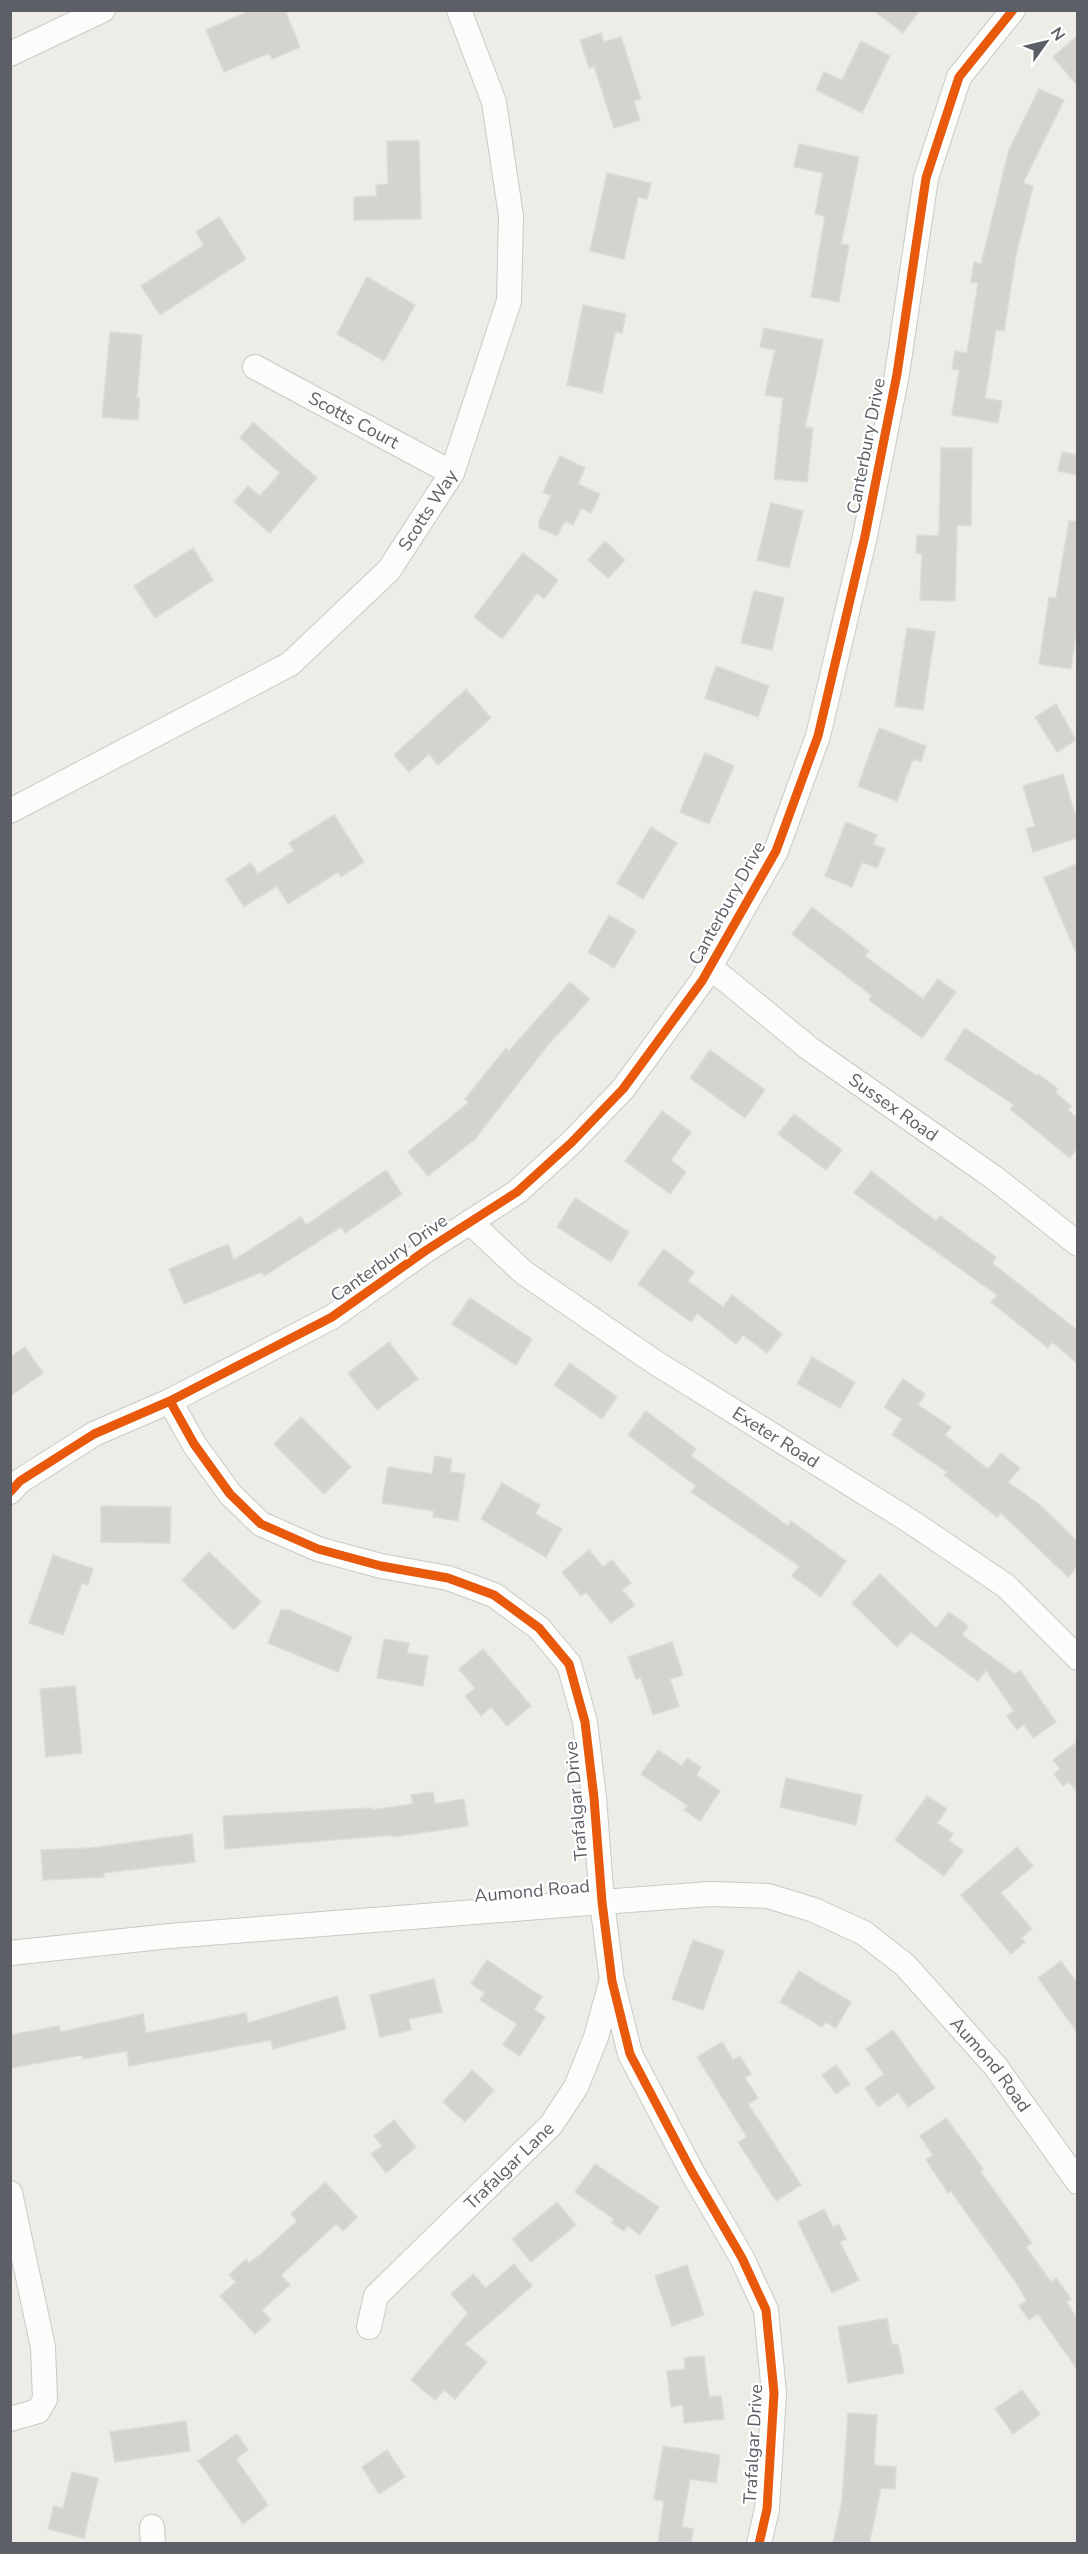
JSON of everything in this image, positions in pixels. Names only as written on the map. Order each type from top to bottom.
[{"type":"street","points":[[10,54],[103,10]]},
{"type":"street","name":"Scotts Way","points":[[10,811],[290,664],[389,570],[452,473],[509,301],[511,216],[494,102],[459,10]]},
{"type":"street","name":"Canterbury Drive","points":[[10,1492],[20,1481],[94,1434],[170,1401],[332,1317],[517,1192],[571,1143],[623,1089],[710,967],[776,851],[818,736],[866,536],[897,374],[926,178],[959,77],[1013,10]]},
{"type":"street","name":"Scotts Court","points":[[255,367],[452,473]]},
{"type":"street","name":"Sussex Road","points":[[710,967],[810,1049],[996,1179],[1077,1244]]},
{"type":"street","name":"Exeter Road","points":[[470,1222],[523,1272],[653,1362],[910,1521],[1006,1586],[1077,1659]]},
{"type":"street","name":"Trafalgar Drive","points":[[170,1401],[194,1444],[230,1494],[261,1524],[318,1549],[381,1566],[448,1578],[494,1595],[539,1628],[569,1664],[585,1722],[612,1981],[630,2054],[692,2172],[742,2258],[766,2310],[774,2394],[767,2509],[759,2544]]},
{"type":"street","name":"Aumond Road","points":[[10,1953],[170,1936],[602,1902],[710,1894],[768,1896],[814,1910],[864,1933],[905,1965],[996,2067],[1077,2182]]},
{"type":"street","name":"Trafalgar Lane","points":[[369,2327],[376,2296],[551,2125],[576,2088],[596,2037],[612,1981]]},
{"type":"street","points":[[10,2193],[43,2347],[45,2399],[38,2411],[10,2419]]},
{"type":"building","points":[[252,10],[285,10],[300,47],[272,59],[269,53],[224,72],[206,30]]},
{"type":"building","points":[[873,10],[920,10],[903,33]]},
{"type":"building","points":[[601,33],[604,42],[621,37],[641,99],[634,101],[640,120],[614,128],[594,66],[589,68],[580,40]]},
{"type":"building","points":[[1077,36],[1077,85],[1053,57]]},
{"type":"building","points":[[861,41],[890,56],[862,113],[816,90],[824,72],[842,80]]},
{"type":"building","points":[[1039,89],[1064,100],[1023,183],[1033,186],[1016,255],[1004,331],[996,330],[985,398],[1002,401],[998,423],[952,415],[959,370],[952,369],[955,351],[967,353],[978,283],[971,282],[974,262],[981,264],[1009,150]]},
{"type":"building","points":[[387,141],[419,141],[421,219],[354,220],[354,197],[377,196],[376,185],[388,184]]},
{"type":"building","points":[[799,144],[859,157],[841,244],[849,245],[839,302],[811,297],[825,216],[815,214],[823,173],[794,167]]},
{"type":"building","points":[[607,173],[651,183],[647,199],[638,197],[624,259],[590,251]]},
{"type":"building","points":[[219,217],[246,259],[160,315],[141,286],[204,245],[196,232]]},
{"type":"building","points":[[367,277],[415,305],[384,361],[337,334]]},
{"type":"building","points":[[583,305],[626,314],[622,333],[615,332],[602,393],[567,385]]},
{"type":"building","points":[[764,328],[823,340],[805,427],[813,428],[807,482],[774,479],[783,398],[765,395],[775,350],[760,347]]},
{"type":"building","points":[[110,332],[142,335],[137,398],[140,398],[138,420],[102,417]]},
{"type":"building","points":[[253,422],[317,478],[270,533],[234,502],[248,486],[260,496],[280,473],[240,438]]},
{"type":"building","points":[[941,448],[972,448],[971,526],[957,525],[955,601],[920,600],[922,554],[916,553],[917,535],[939,536]]},
{"type":"building","points":[[1062,452],[1077,455],[1077,475],[1058,471]]},
{"type":"building","points":[[560,456],[585,468],[578,484],[600,494],[591,513],[581,508],[573,525],[565,521],[557,536],[539,528],[539,521],[551,496],[543,492]]},
{"type":"building","points":[[771,503],[803,511],[789,568],[757,560]]},
{"type":"building","points":[[1069,521],[1077,522],[1077,625],[1071,669],[1039,664],[1049,597],[1056,598]]},
{"type":"building","points":[[605,541],[625,560],[608,578],[588,560]]},
{"type":"building","points":[[193,548],[213,580],[155,618],[134,586]]},
{"type":"building","points":[[523,553],[558,580],[544,599],[537,593],[502,639],[474,617]]},
{"type":"building","points":[[754,591],[784,598],[772,650],[741,643]]},
{"type":"building","points":[[907,628],[935,632],[923,710],[895,706]]},
{"type":"building","points":[[716,666],[769,686],[758,717],[705,698]]},
{"type":"building","points":[[466,689],[491,718],[438,765],[429,754],[409,772],[394,755]]},
{"type":"building","points":[[1056,704],[1076,740],[1057,752],[1035,717]]},
{"type":"building","points":[[879,728],[926,746],[921,762],[913,759],[897,801],[858,786]]},
{"type":"building","points":[[705,753],[734,766],[709,824],[680,812]]},
{"type":"building","points":[[1063,774],[1077,821],[1077,838],[1033,852],[1026,829],[1035,826],[1023,786]]},
{"type":"building","points":[[334,815],[364,862],[341,877],[338,872],[288,904],[277,886],[244,907],[226,879],[251,863],[258,874],[294,851],[289,843]]},
{"type":"building","points":[[846,822],[877,835],[873,844],[885,849],[877,868],[862,862],[852,887],[825,876]]},
{"type":"building","points":[[651,827],[677,843],[643,899],[617,883]]},
{"type":"building","points":[[1077,864],[1077,955],[1044,878]]},
{"type":"building","points":[[812,907],[869,951],[865,956],[923,999],[938,979],[956,992],[922,1038],[869,1000],[872,996],[792,934]]},
{"type":"building","points":[[609,915],[636,931],[614,968],[588,952]]},
{"type":"building","points":[[570,982],[590,999],[547,1046],[475,1139],[428,1176],[408,1152],[469,1102],[465,1099],[506,1048],[509,1051]]},
{"type":"building","points":[[965,1028],[1058,1089],[1055,1092],[1071,1106],[1068,1110],[1077,1118],[1077,1148],[1070,1158],[1010,1109],[1014,1105],[945,1059]]},
{"type":"building","points":[[710,1050],[765,1090],[745,1118],[690,1078]]},
{"type":"building","points":[[662,1111],[691,1132],[671,1160],[686,1172],[670,1194],[625,1161]]},
{"type":"building","points":[[794,1114],[842,1150],[826,1170],[778,1134]]},
{"type":"building","points":[[386,1170],[402,1194],[345,1233],[341,1227],[264,1276],[262,1272],[184,1304],[169,1269],[228,1244],[234,1260],[301,1217],[306,1225]]},
{"type":"building","points":[[871,1171],[936,1221],[940,1216],[996,1257],[992,1263],[1077,1330],[1077,1363],[1052,1342],[1048,1348],[991,1302],[997,1295],[854,1193]]},
{"type":"building","points":[[575,1198],[629,1232],[611,1262],[557,1227]]},
{"type":"building","points":[[664,1249],[694,1272],[688,1281],[723,1307],[732,1295],[782,1334],[767,1353],[743,1335],[736,1344],[697,1313],[691,1322],[638,1284]]},
{"type":"building","points":[[470,1298],[532,1339],[516,1365],[452,1324]]},
{"type":"building","points":[[389,1342],[418,1379],[377,1410],[348,1373]]},
{"type":"building","points":[[25,1347],[43,1373],[10,1396],[10,1357]]},
{"type":"building","points":[[812,1357],[855,1382],[840,1408],[797,1384]]},
{"type":"building","points":[[570,1363],[617,1397],[602,1419],[554,1385]]},
{"type":"building","points":[[903,1379],[925,1394],[918,1405],[951,1427],[945,1435],[988,1469],[1001,1453],[1020,1468],[1008,1482],[1040,1505],[1077,1541],[1077,1567],[1068,1577],[1001,1513],[997,1517],[944,1475],[947,1472],[892,1435],[902,1419],[884,1407]]},
{"type":"building","points":[[646,1411],[696,1449],[691,1456],[788,1526],[791,1521],[846,1561],[821,1597],[792,1576],[799,1566],[691,1492],[696,1486],[628,1435]]},
{"type":"building","points":[[301,1417],[351,1467],[324,1494],[274,1444]]},
{"type":"building","points":[[435,1456],[452,1459],[450,1472],[465,1474],[458,1521],[433,1517],[434,1511],[382,1503],[388,1467],[432,1474]]},
{"type":"building","points":[[502,1483],[540,1505],[535,1514],[562,1529],[546,1557],[481,1519]]},
{"type":"building","points":[[101,1506],[171,1507],[170,1543],[101,1542]]},
{"type":"building","points":[[589,1550],[603,1567],[612,1560],[631,1583],[622,1590],[635,1605],[611,1623],[586,1592],[581,1596],[562,1572]]},
{"type":"building","points":[[209,1552],[261,1602],[234,1630],[182,1580]]},
{"type":"building","points":[[53,1555],[93,1569],[88,1585],[82,1583],[63,1635],[29,1623]]},
{"type":"building","points":[[880,1574],[936,1628],[949,1612],[968,1626],[962,1635],[1015,1674],[1020,1670],[1056,1722],[1033,1738],[1024,1724],[1017,1730],[1007,1716],[1014,1711],[986,1670],[978,1681],[911,1632],[897,1647],[852,1603]]},
{"type":"building","points":[[281,1610],[288,1610],[352,1637],[338,1672],[268,1643]]},
{"type":"building","points":[[384,1639],[409,1643],[407,1653],[428,1656],[423,1686],[377,1678]]},
{"type":"building","points":[[672,1642],[683,1675],[670,1679],[679,1706],[653,1715],[641,1678],[636,1679],[628,1657]]},
{"type":"building","points":[[483,1649],[531,1706],[507,1726],[491,1707],[481,1716],[465,1696],[475,1688],[459,1669]]},
{"type":"building","points":[[75,1686],[82,1753],[46,1757],[40,1689]]},
{"type":"building","points":[[1077,1742],[1077,1792],[1069,1782],[1063,1786],[1054,1774],[1060,1769],[1053,1760]]},
{"type":"building","points":[[658,1750],[682,1766],[687,1758],[701,1767],[696,1775],[720,1791],[700,1821],[684,1810],[688,1806],[641,1774]]},
{"type":"building","points":[[786,1778],[862,1795],[856,1825],[780,1807]]},
{"type":"building","points":[[433,1792],[435,1804],[464,1799],[468,1826],[393,1837],[393,1835],[225,1849],[223,1816],[371,1808],[371,1810],[413,1804],[411,1795]]},
{"type":"building","points":[[927,1796],[947,1809],[937,1823],[953,1834],[949,1840],[963,1851],[944,1876],[895,1840]]},
{"type":"building","points":[[192,1834],[195,1862],[104,1873],[104,1877],[43,1880],[41,1850],[91,1848]]},
{"type":"building","points":[[1017,1847],[1033,1866],[1001,1893],[1032,1929],[1021,1938],[1025,1942],[1011,1954],[961,1895]]},
{"type":"building","points":[[693,1940],[724,1951],[703,2010],[672,1999]]},
{"type":"building","points":[[487,1960],[542,1997],[534,2009],[545,2017],[520,2056],[503,2045],[517,2024],[480,2000],[485,1993],[471,1984]]},
{"type":"building","points":[[1061,1961],[1077,1983],[1077,2032],[1038,1978]]},
{"type":"building","points":[[799,1971],[851,2002],[836,2028],[826,2022],[822,2027],[780,2002]]},
{"type":"building","points":[[434,1979],[442,2012],[409,2019],[411,2030],[380,2037],[370,1995]]},
{"type":"building","points":[[337,1996],[346,2029],[273,2049],[271,2040],[129,2066],[127,2051],[83,2059],[82,2055],[10,2068],[10,2035],[59,2026],[60,2032],[143,2014],[146,2033],[246,2013],[248,2023]]},
{"type":"building","points":[[893,2030],[935,2088],[908,2107],[898,2093],[878,2107],[865,2088],[884,2074],[866,2049]]},
{"type":"building","points":[[722,2042],[733,2060],[740,2056],[751,2074],[745,2078],[758,2098],[748,2104],[801,2185],[776,2201],[738,2142],[747,2137],[697,2057]]},
{"type":"building","points":[[836,2065],[850,2084],[836,2094],[822,2075]]},
{"type":"building","points":[[472,2070],[494,2090],[465,2122],[443,2102]]},
{"type":"building","points":[[946,2118],[983,2169],[980,2171],[1032,2243],[1026,2247],[1051,2282],[1056,2278],[1071,2299],[1066,2302],[1077,2318],[1077,2369],[1038,2314],[1029,2320],[1019,2306],[1027,2301],[1017,2284],[951,2191],[948,2193],[926,2160],[933,2155],[920,2136]]},
{"type":"building","points":[[394,2120],[416,2147],[386,2173],[371,2154],[382,2146],[374,2136]]},
{"type":"building","points":[[595,2164],[659,2207],[640,2235],[628,2226],[624,2231],[612,2223],[614,2219],[575,2192]]},
{"type":"building","points":[[325,2182],[357,2217],[343,2231],[336,2224],[281,2275],[290,2285],[262,2310],[271,2320],[255,2334],[220,2296],[236,2282],[229,2275],[246,2259],[249,2263],[261,2254],[297,2221],[291,2214]]},
{"type":"building","points":[[557,2202],[576,2225],[531,2262],[512,2239]]},
{"type":"building","points":[[824,2209],[833,2227],[839,2224],[846,2239],[840,2242],[859,2280],[832,2293],[798,2222]]},
{"type":"building","points":[[514,2264],[532,2286],[465,2344],[487,2362],[455,2399],[444,2390],[435,2400],[411,2380],[468,2313],[451,2294],[473,2274],[486,2288]]},
{"type":"building","points":[[687,2265],[704,2315],[672,2326],[655,2276]]},
{"type":"building","points":[[887,2318],[892,2345],[898,2344],[904,2373],[848,2383],[838,2327]]},
{"type":"building","points":[[704,2356],[709,2397],[721,2396],[724,2419],[684,2423],[683,2405],[671,2407],[667,2371],[685,2369],[684,2358]]},
{"type":"building","points":[[1022,2390],[1040,2414],[1013,2434],[995,2409]]},
{"type":"building","points":[[848,2413],[877,2415],[874,2465],[896,2467],[895,2489],[881,2488],[869,2544],[833,2544],[842,2501]]},
{"type":"building","points":[[186,2421],[190,2451],[115,2462],[110,2432]]},
{"type":"building","points":[[237,2434],[248,2450],[236,2459],[268,2505],[243,2524],[198,2461]]},
{"type":"building","points":[[663,2446],[720,2455],[716,2483],[690,2479],[682,2527],[693,2529],[691,2544],[658,2544],[664,2501],[654,2499]]},
{"type":"building","points":[[387,2450],[405,2477],[379,2494],[362,2467]]},
{"type":"building","points":[[72,2472],[98,2478],[84,2538],[48,2529],[54,2506],[63,2508]]},
{"type":"cycle path","points":[[10,1492],[20,1481],[94,1434],[170,1401],[332,1317],[425,1251],[517,1192],[571,1143],[623,1089],[702,981],[776,851],[818,736],[865,536],[897,374],[926,178],[959,77],[1013,10]]},
{"type":"cycle path","points":[[170,1401],[194,1444],[230,1494],[261,1524],[318,1549],[381,1566],[448,1578],[494,1595],[539,1628],[569,1664],[585,1722],[612,1981],[630,2054],[692,2172],[742,2258],[766,2310],[774,2393],[767,2509],[759,2544]]}]
